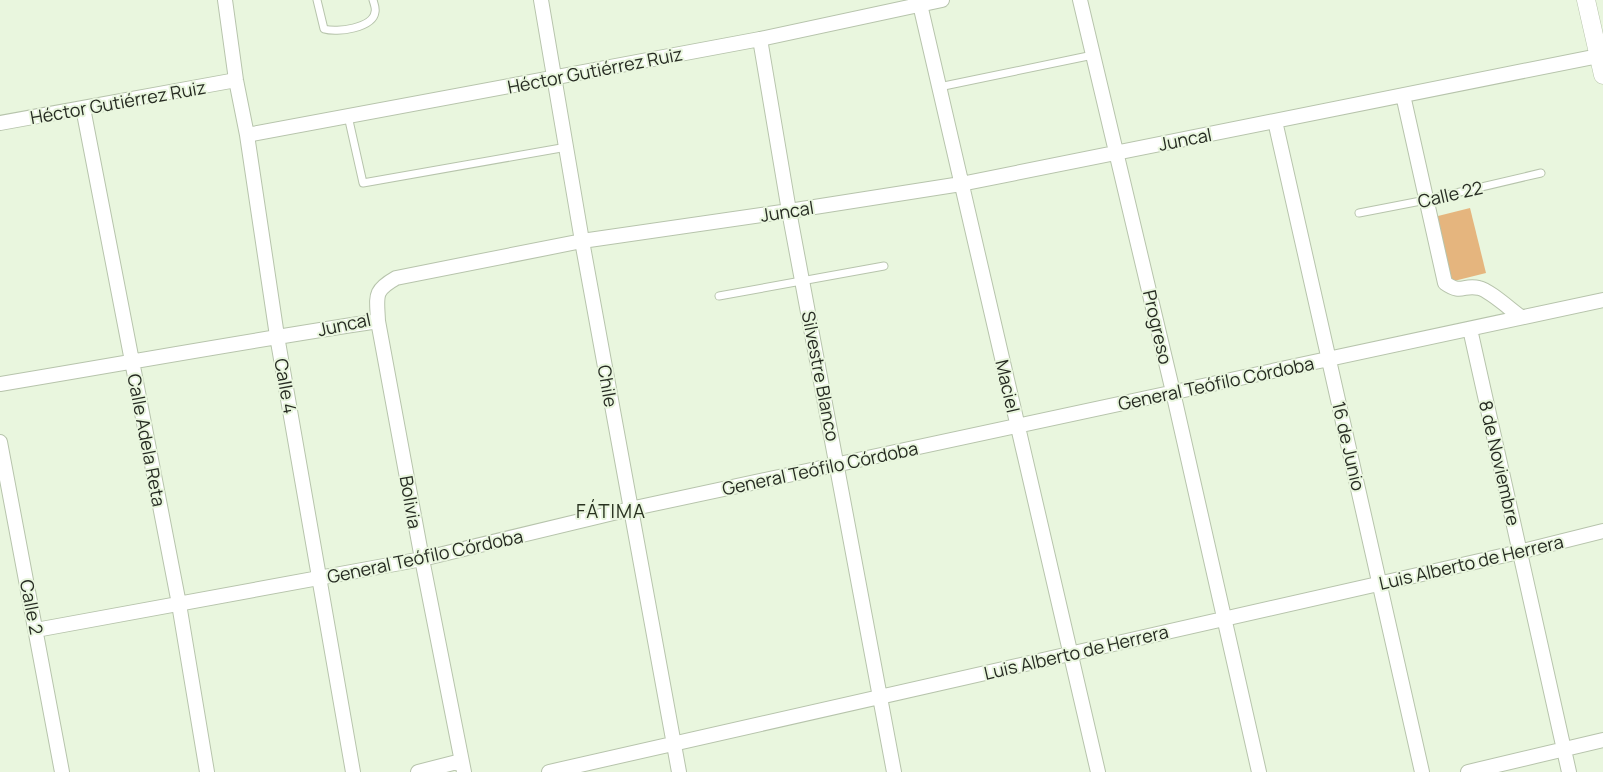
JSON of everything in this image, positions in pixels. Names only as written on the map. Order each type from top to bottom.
[{"type":"street","name":"Calle 4","points":[[224,0],[278,336],[353,772]]},
{"type":"street","name":"Chile","points":[[541,0],[582,241],[679,772]]},
{"type":"street","name":"Héctor Gutiérrez Ruiz","points":[[247,135],[760,39],[920,2],[942,0]]},
{"type":"street","name":"Progreso","points":[[1080,0],[1173,392],[1259,772]]},
{"type":"street","points":[[1586,0],[1601,56],[1603,75]]},
{"type":"street","name":"Maciel","points":[[920,2],[1098,772]]},
{"type":"street","name":"Silvestre Blanco","points":[[760,39],[789,211],[894,772]]},
{"type":"street","name":"Juncal","points":[[0,384],[378,320],[377,296],[384,285],[396,278],[582,241],[961,184],[1601,56]]},
{"type":"street","name":"Héctor Gutiérrez Ruiz","points":[[0,123],[236,80]]},
{"type":"street","points":[[1403,96],[1445,283],[1454,289],[1479,288],[1521,317]]},
{"type":"street","name":"Calle Adela Reta","points":[[83,108],[178,604],[207,772]]},
{"type":"street","name":"16 de Junio","points":[[1276,121],[1422,772]]},
{"type":"street","name":"General Teófilo Córdoba","points":[[36,630],[422,559],[630,509],[1603,300]]},
{"type":"street","name":"Bolivia","points":[[378,320],[462,766]]},
{"type":"street","name":"8 de Noviembre","points":[[1470,329],[1569,772]]},
{"type":"street","name":"Calle 2","points":[[0,442],[62,772]]},
{"type":"street","name":"Luis Alberto de Herrera","points":[[549,772],[1519,552],[1603,531]]},
{"type":"street","points":[[1468,772],[1603,740]]},
{"type":"street","points":[[418,772],[462,766]]},
{"type":"lane","points":[[317,0],[324,29],[330,31],[362,26],[370,22],[376,12],[373,0]]},
{"type":"lane","points":[[939,87],[1094,55]]},
{"type":"lane","points":[[348,116],[363,184],[566,147]]},
{"type":"lane","name":"Calle 22","points":[[1359,213],[1426,200],[1541,173]]},
{"type":"lane","points":[[719,296],[884,266]]},
{"type":"shaded area","points":[[1470,208],[1486,273],[1450,282],[1434,217]]},
{"type":"district","name":"FÁTIMA","points":[[611,511]]}]
